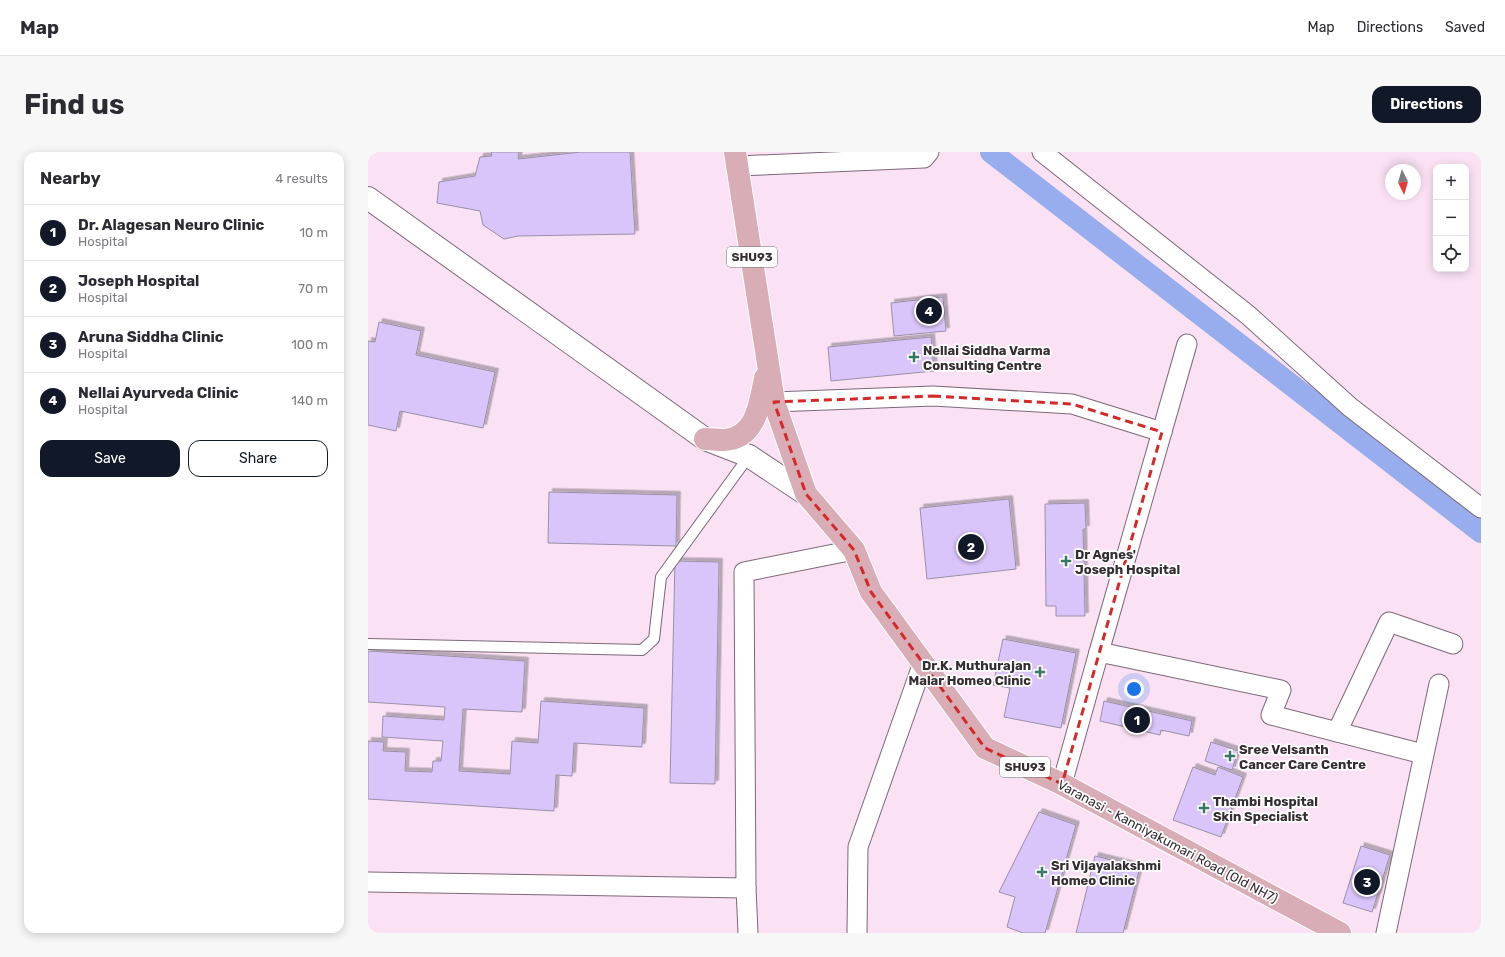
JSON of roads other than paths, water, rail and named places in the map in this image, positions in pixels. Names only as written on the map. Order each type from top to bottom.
[{"type":"main road","name":"Varanasi - Kanniyakumari Road (Old NH7)","points":[[737,159],[774,402],[806,494],[854,550],[871,592],[985,748],[1062,784],[1340,933]]},
{"type":"main road","points":[[705,439],[725,440],[739,436],[748,430],[754,422],[759,407],[768,363]]},
{"type":"street","points":[[1042,152],[1248,316],[1350,407],[1481,508]]},
{"type":"street","points":[[737,159],[926,155]]},
{"type":"street","points":[[368,198],[705,439],[749,456],[806,494]]},
{"type":"street","points":[[1062,784],[1187,344]]},
{"type":"street","points":[[774,402],[933,396],[1072,404],[1162,432]]},
{"type":"street","points":[[748,933],[746,888],[744,572],[854,550]]},
{"type":"street","points":[[1337,732],[1389,622],[1453,644]]},
{"type":"street","points":[[1099,652],[1281,690],[1271,715],[1424,754]]},
{"type":"street","points":[[857,933],[858,847],[923,663]]},
{"type":"street","points":[[1386,933],[1439,684]]},
{"type":"street","points":[[368,882],[746,888]]},
{"type":"lane","points":[[368,644],[642,650],[654,639],[661,577],[749,456]]},
{"type":"waterway","points":[[991,152],[1481,532]]},
{"type":"place","name":"Nellai Ayurveda Clinic","points":[[929,311]]},
{"type":"place","name":"Nellai Siddha Varma Consulting Centre","points":[[914,357]]},
{"type":"place","name":"Joseph Hospital","points":[[971,547]]},
{"type":"place","name":"Dr Agnes' Joseph Hospital","points":[[1066,561]]},
{"type":"place","name":"Dr.K. Muthurajan Malar Homeo Clinic","points":[[1040,672]]},
{"type":"place","name":"Dr. Alagesan Neuro Clinic","points":[[1137,720]]},
{"type":"place","name":"Sree Velsanth Cancer Care Centre","points":[[1230,756]]},
{"type":"place","name":"Thambi Hospital Skin Specialist","points":[[1204,808]]},
{"type":"place","name":"Sri Vijayalakshmi Homeo Clinic","points":[[1042,872]]},
{"type":"place","name":"Aruna Siddha Clinic","points":[[1367,882]]}]
